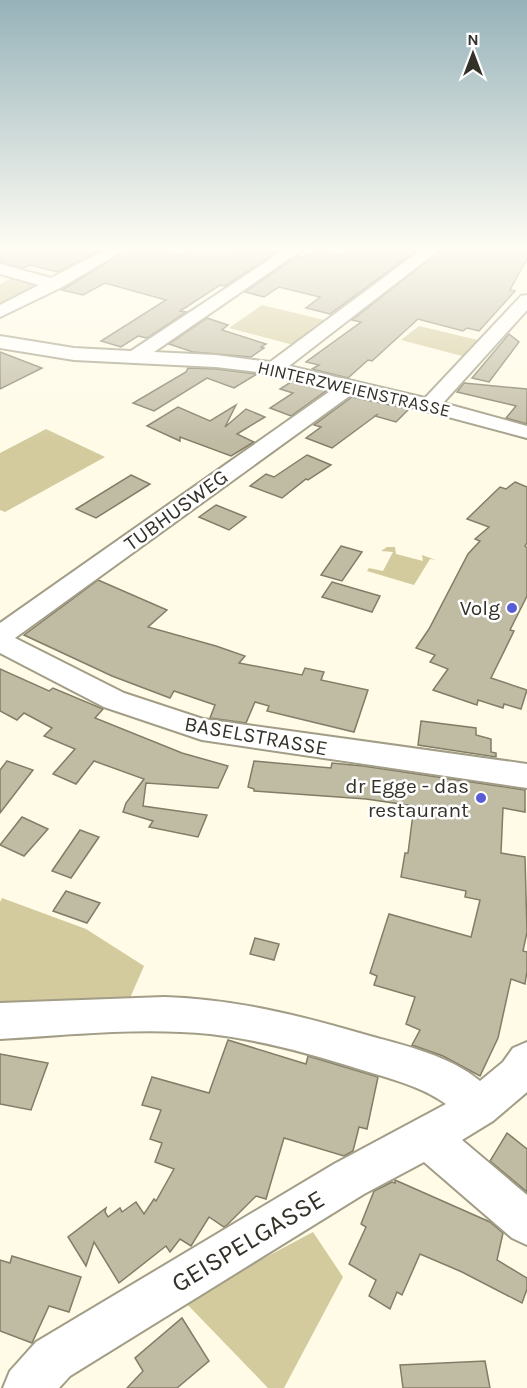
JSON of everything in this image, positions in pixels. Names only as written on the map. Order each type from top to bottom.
[{"type":"street","points":[[136,356],[194,315]]},
{"type":"street","points":[[274,368],[345,315]]},
{"type":"street","points":[[429,406],[513,315]]},
{"type":"street","name":"HINTERZWEIENSTRASSE","points":[[0,342],[74,354],[216,361],[274,368],[352,385],[527,432]]},
{"type":"street","name":"TUBHUSWEG","points":[[3,646],[352,385]]},
{"type":"street","name":"BASELSTRASSE","points":[[3,646],[114,700],[202,729],[262,740],[527,776]]},
{"type":"street","points":[[0,1022],[123,1014],[224,1018],[304,1035],[383,1058],[459,1088],[479,1107],[517,1075],[527,1061]]},
{"type":"street","name":"GEISPELGASSE","points":[[27,1388],[53,1359],[349,1179],[428,1138],[479,1107]]},
{"type":"street","points":[[428,1138],[527,1223]]},
{"type":"shaded area","points":[[248,315],[302,315],[328,321],[297,346],[229,328]]},
{"type":"shaded area","points":[[419,326],[482,341],[466,357],[401,340]]},
{"type":"shaded area","points":[[46,429],[105,457],[5,512],[0,510],[0,453]]},
{"type":"shaded area","points":[[387,547],[395,547],[396,554],[423,561],[422,555],[436,560],[430,559],[414,585],[367,571],[369,568],[383,571],[393,552],[381,551]]},
{"type":"shaded area","points":[[2,898],[86,929],[144,966],[123,1014],[0,1021],[0,902]]},
{"type":"shaded area","points":[[313,1232],[343,1277],[284,1388],[268,1388],[184,1301]]},
{"type":"building","points":[[143,315],[182,315],[147,338],[138,336],[121,347],[101,341]]},
{"type":"building","points":[[359,315],[494,315],[479,331],[467,328],[463,331],[418,319],[372,361],[368,360],[348,378],[312,369],[319,365],[306,362],[361,322],[352,320]]},
{"type":"building","points":[[207,318],[228,325],[222,330],[266,344],[251,357],[193,352],[169,344]]},
{"type":"building","points":[[509,334],[519,342],[489,382],[472,378]]},
{"type":"building","points":[[0,352],[42,368],[0,389]]},
{"type":"building","points":[[188,368],[257,374],[234,388],[207,378],[154,411],[133,403],[186,372]]},
{"type":"building","points":[[294,380],[330,388],[291,416],[270,408],[293,393],[280,389]]},
{"type":"building","points":[[464,383],[527,389],[527,424],[506,418],[516,406],[457,392]]},
{"type":"building","points":[[352,397],[409,409],[396,422],[375,416],[332,448],[306,438],[321,427],[314,425]]},
{"type":"building","points":[[236,405],[225,427],[246,409],[265,417],[237,434],[254,442],[231,456],[180,437],[180,441],[147,426],[178,407],[210,421]]},
{"type":"building","points":[[307,455],[331,465],[308,480],[306,479],[282,498],[250,486],[266,474],[274,477]]},
{"type":"building","points":[[131,475],[150,484],[96,518],[76,509]]},
{"type":"building","points":[[515,482],[527,487],[527,543],[525,546],[527,548],[527,596],[510,630],[514,631],[491,678],[527,690],[521,709],[504,704],[503,708],[478,700],[477,705],[433,690],[448,669],[430,662],[435,655],[416,648],[429,629],[468,554],[480,541],[475,539],[489,527],[467,519],[500,487],[506,489]]},
{"type":"building","points":[[216,505],[246,517],[229,530],[199,517]]},
{"type":"building","points":[[341,546],[362,552],[342,581],[321,575]]},
{"type":"building","points":[[98,580],[167,610],[148,627],[245,656],[239,663],[302,675],[305,668],[324,672],[321,680],[368,690],[354,732],[267,711],[269,706],[255,702],[246,723],[210,718],[215,705],[174,691],[170,698],[112,676],[24,635]]},
{"type":"building","points":[[332,582],[380,596],[372,612],[322,597]]},
{"type":"building","points":[[0,669],[49,691],[53,688],[103,709],[95,718],[182,753],[228,766],[218,788],[146,783],[143,806],[207,815],[198,837],[149,827],[153,821],[123,812],[126,803],[144,779],[94,761],[76,784],[53,774],[75,749],[44,736],[52,728],[24,713],[17,720],[0,711]]},
{"type":"building","points":[[421,721],[476,728],[476,735],[491,739],[491,752],[496,753],[496,757],[418,745]]},
{"type":"building","points":[[7,761],[33,770],[0,813],[0,770]]},
{"type":"building","points":[[254,761],[331,768],[332,763],[363,766],[525,790],[525,812],[503,808],[501,853],[525,857],[527,932],[523,951],[527,952],[527,971],[525,984],[511,979],[498,1038],[480,1076],[443,1056],[412,1045],[420,1030],[406,1024],[415,997],[374,985],[377,976],[370,973],[389,914],[471,937],[480,900],[465,897],[466,891],[401,877],[405,853],[408,853],[414,806],[366,799],[254,791],[248,787]]},
{"type":"building","points":[[22,817],[48,829],[24,856],[0,845]]},
{"type":"building","points":[[80,830],[99,837],[71,878],[52,871]]},
{"type":"building","points":[[66,891],[100,903],[87,923],[53,911]]},
{"type":"building","points":[[255,938],[279,944],[274,960],[250,954]]},
{"type":"building","points":[[228,1040],[306,1064],[308,1056],[378,1077],[367,1129],[359,1127],[353,1151],[344,1156],[284,1138],[266,1199],[256,1196],[224,1227],[209,1217],[191,1246],[180,1239],[170,1252],[166,1246],[119,1283],[94,1242],[86,1266],[68,1237],[106,1208],[105,1212],[108,1217],[120,1208],[122,1212],[136,1202],[144,1214],[154,1199],[156,1201],[174,1169],[155,1162],[162,1143],[150,1139],[161,1110],[142,1105],[152,1077],[209,1093]]},
{"type":"building","points":[[0,1054],[48,1063],[31,1110],[0,1104]]},
{"type":"building","points":[[507,1133],[527,1149],[527,1192],[490,1161]]},
{"type":"building","points":[[395,1180],[490,1222],[503,1233],[497,1260],[527,1278],[527,1289],[522,1303],[462,1272],[420,1254],[402,1295],[397,1292],[390,1309],[369,1296],[376,1280],[349,1264],[366,1227],[361,1224],[374,1191],[392,1182],[395,1183]]},
{"type":"building","points":[[12,1256],[81,1277],[69,1312],[49,1306],[32,1343],[0,1331],[0,1260],[10,1263]]},
{"type":"building","points":[[182,1318],[209,1361],[177,1388],[127,1388],[143,1371],[135,1358]]},
{"type":"building","points":[[485,1361],[490,1388],[403,1388],[400,1365]]},
{"type":"place","name":"Volg","points":[[512,608]]},
{"type":"place","name":"dr Egge - das restaurant","points":[[481,798]]}]
